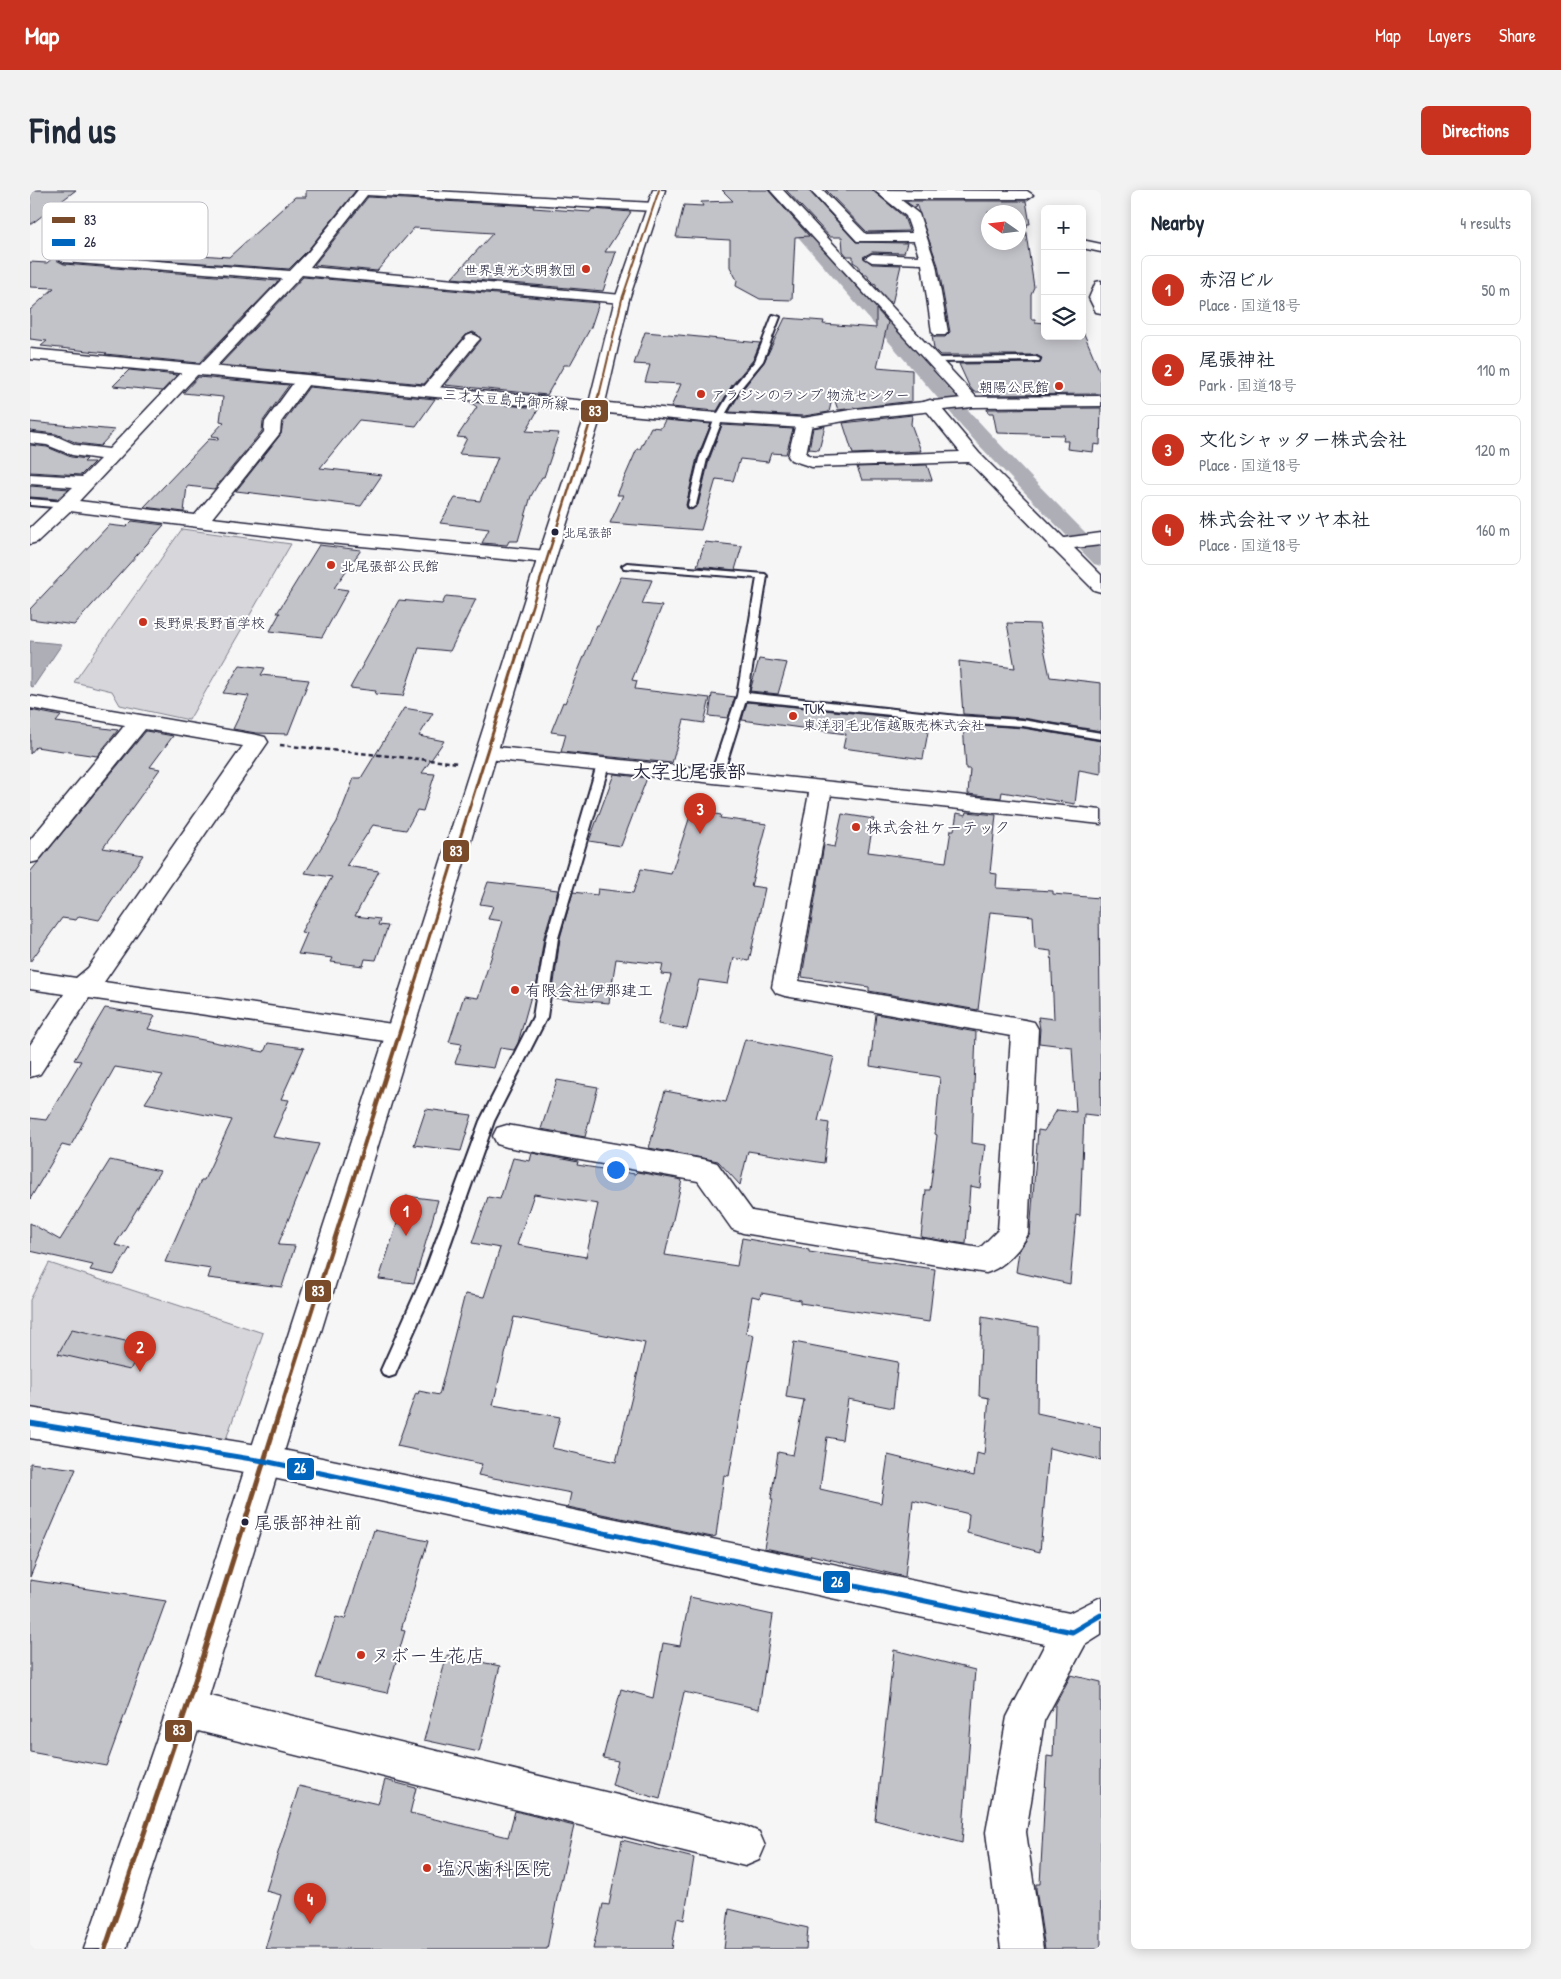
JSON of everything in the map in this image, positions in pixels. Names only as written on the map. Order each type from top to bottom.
[{"type":"main road","points":[[776,190],[972,402]]},
{"type":"main road","points":[[816,190],[862,238],[920,237]]},
{"type":"main road","points":[[30,538],[66,505],[113,455],[296,273],[332,233],[364,191],[656,198],[622,299],[596,407],[547,557],[399,1034],[186,1708],[105,1949]]},
{"type":"main road","points":[[883,192],[912,214],[927,260],[940,332]]},
{"type":"main road","points":[[883,192],[1028,196]]},
{"type":"main road","points":[[1086,245],[1101,248]]},
{"type":"main road","points":[[872,258],[927,260]]},
{"type":"main road","points":[[95,260],[296,273],[622,299]]},
{"type":"main road","points":[[1101,285],[1096,298],[1101,309]]},
{"type":"main road","points":[[428,392],[472,339]]},
{"type":"main road","name":"三才大豆島中御所線","points":[[30,354],[719,418],[804,423],[930,405],[972,402],[1101,401]]},
{"type":"main road","points":[[199,522],[272,434],[273,422],[303,380]]},
{"type":"main road","points":[[930,405],[972,457],[1061,543],[1101,586]]},
{"type":"main road","points":[[804,423],[798,456],[812,462],[972,457]]},
{"type":"main road","points":[[30,438],[50,440],[72,450],[113,455]]},
{"type":"main road","points":[[30,479],[88,483]]},
{"type":"main road","points":[[66,505],[318,536],[547,557]]},
{"type":"main road","points":[[1061,543],[1097,541]]},
{"type":"main road","points":[[30,702],[257,742],[97,974],[82,987],[30,1067]]},
{"type":"main road","points":[[30,856],[140,721]]},
{"type":"main road","points":[[485,759],[603,765],[1101,817]]},
{"type":"main road","points":[[507,1136],[708,1171],[743,1221],[986,1261],[1013,1234],[1025,1029],[785,987],[821,788]]},
{"type":"main road","points":[[30,980],[399,1034]]},
{"type":"main road","points":[[30,1424],[264,1461],[1087,1624],[1026,1717],[1006,1832],[1022,1949]]},
{"type":"main road","points":[[186,1708],[745,1846]]},
{"type":"lane","points":[[692,505],[702,459],[719,418],[737,388],[759,361],[776,317]]},
{"type":"lane","points":[[933,360],[1036,359]]},
{"type":"lane","points":[[30,502],[66,505]]},
{"type":"lane","points":[[627,566],[762,576],[742,696],[716,777]]},
{"type":"lane","points":[[742,696],[958,719],[1023,723],[1101,736]]},
{"type":"lane","points":[[389,1370],[431,1276],[487,1121],[540,1017],[552,938],[603,765]]},
{"type":"path","points":[[257,742],[485,759]]},
{"type":"shaded area","points":[[182,529],[291,544],[189,720],[120,705],[112,691],[74,682]]},
{"type":"shaded area","points":[[30,641],[62,644],[33,687],[30,686]]},
{"type":"shaded area","points":[[49,1263],[263,1333],[224,1445],[30,1410],[30,1300]]},
{"type":"building","points":[[30,190],[76,190],[60,202],[42,202],[42,216],[30,225]]},
{"type":"building","points":[[306,190],[356,190],[308,250],[289,269],[160,260],[208,260],[208,256],[229,257],[295,197],[306,197]]},
{"type":"building","points":[[722,190],[768,190],[809,236],[795,237],[792,300],[760,299],[736,286],[737,280],[730,267],[730,240],[676,237],[684,205],[703,206],[701,202],[733,201]]},
{"type":"building","points":[[786,190],[808,190],[856,242],[907,243],[904,253],[872,252],[863,257],[872,264],[901,265],[892,304],[876,287],[876,284],[868,278],[868,275],[864,275],[859,266],[853,262],[853,256],[847,256],[843,251],[842,237],[830,237]]},
{"type":"building","points":[[826,190],[872,190],[904,217],[909,231],[867,232]]},
{"type":"building","points":[[368,197],[534,206],[533,208],[590,212],[592,209],[631,212],[605,252],[616,252],[603,291],[452,278],[493,233],[414,228],[377,271],[314,265]]},
{"type":"building","points":[[905,201],[1026,201],[1030,224],[1027,224],[1027,227],[1026,205],[981,205],[981,250],[1026,250],[1026,234],[1034,287],[1031,294],[1031,319],[1041,323],[1041,340],[1086,340],[1086,338],[1101,374],[1101,394],[984,395],[983,392],[974,392],[969,386],[959,364],[1039,363],[1042,358],[1036,355],[940,355],[934,349],[932,335],[935,337],[945,337],[950,332],[938,265],[916,204],[915,208]]},
{"type":"building","points":[[50,260],[56,260],[64,264],[278,281],[199,363],[41,346],[47,341],[30,339],[30,310],[54,288],[30,287],[30,262],[47,263]]},
{"type":"building","points":[[303,277],[599,303],[591,327],[570,365],[564,365],[547,395],[445,385],[481,340],[473,332],[466,335],[424,384],[220,365]]},
{"type":"building","points":[[876,309],[888,322],[877,367],[912,370],[912,401],[838,410],[833,395],[829,412],[804,416],[729,412],[742,390],[764,362],[785,318],[824,321],[823,324],[876,328]]},
{"type":"building","points":[[645,332],[760,343],[753,360],[732,385],[717,411],[671,407],[681,384],[645,382],[650,365],[634,364]]},
{"type":"building","points":[[129,370],[177,375],[162,391],[113,386]]},
{"type":"building","points":[[198,377],[289,385],[263,421],[262,431],[214,489],[187,486],[184,512],[144,507],[209,439],[218,440],[219,437],[211,436],[224,422],[220,421],[223,397],[183,393]]},
{"type":"building","points":[[309,387],[435,399],[416,426],[359,420],[320,468],[382,475],[361,506],[236,491],[281,434],[283,423]]},
{"type":"building","points":[[470,402],[539,408],[526,431],[559,433],[544,477],[542,477],[531,496],[518,541],[509,541],[507,545],[482,543],[489,529],[440,523],[455,498],[480,501],[498,457],[459,454],[467,438],[457,437],[477,407]]},
{"type":"building","points":[[1101,408],[1100,445],[1094,444],[1093,452],[1067,449],[1068,441],[1063,441],[1064,435],[997,433],[993,413],[988,413],[987,409]]},
{"type":"building","points":[[912,415],[911,424],[921,451],[853,454],[843,423]]},
{"type":"building","points":[[665,420],[711,424],[697,458],[686,505],[691,510],[698,505],[709,460],[722,425],[793,429],[786,454],[771,453],[768,462],[740,459],[733,481],[716,479],[701,530],[610,523],[623,495],[617,495],[637,449],[640,449],[651,427],[661,428]]},
{"type":"building","points":[[30,422],[115,430],[100,446],[77,443],[56,434],[30,431]]},
{"type":"building","points":[[825,426],[819,450],[809,449],[813,428]]},
{"type":"building","points":[[30,445],[47,447],[71,457],[87,459],[84,462],[94,462],[81,475],[30,472]]},
{"type":"building","points":[[927,465],[932,480],[862,480],[857,467]]},
{"type":"building","points":[[30,486],[69,489],[57,499],[30,497]]},
{"type":"building","points":[[132,521],[164,525],[74,625],[30,619],[30,609],[109,525],[126,527]]},
{"type":"building","points":[[705,542],[742,546],[735,570],[697,566]]},
{"type":"building","points":[[319,545],[361,550],[334,588],[348,590],[322,637],[270,631],[280,613],[277,613]]},
{"type":"building","points":[[621,577],[652,580],[642,604],[662,606],[632,680],[637,681],[635,689],[710,698],[704,723],[684,720],[672,763],[561,752],[566,734],[551,732],[597,625],[599,625]]},
{"type":"building","points":[[446,596],[476,599],[450,651],[419,648],[403,696],[375,694],[376,691],[350,688],[399,600],[442,604]]},
{"type":"building","points":[[1007,623],[1039,624],[1050,677],[1101,683],[1101,731],[1023,718],[963,714],[959,661],[1015,668]]},
{"type":"building","points":[[759,659],[787,663],[778,694],[750,691]]},
{"type":"building","points":[[240,665],[265,668],[261,675],[309,680],[288,734],[256,733],[233,729],[249,696],[223,693]]},
{"type":"building","points":[[712,694],[735,697],[728,718],[709,716]]},
{"type":"building","points":[[747,702],[930,721],[923,759],[843,748],[846,734],[742,720]]},
{"type":"building","points":[[404,708],[433,713],[419,736],[444,741],[422,773],[435,774],[423,811],[417,810],[406,830],[373,825],[346,866],[379,871],[355,916],[380,919],[378,925],[388,926],[376,960],[365,959],[363,966],[331,962],[333,958],[298,954],[307,933],[301,932],[332,877],[305,873],[337,822],[354,778],[361,778]]},
{"type":"building","points":[[30,710],[61,716],[56,722],[118,730],[97,756],[36,747],[30,754]]},
{"type":"building","points":[[963,724],[1023,728],[1101,741],[1101,774],[1079,770],[1075,804],[1002,792],[1001,798],[968,794],[970,769],[966,769]]},
{"type":"building","points":[[146,731],[173,736],[150,767],[160,769],[103,848],[143,855],[99,920],[79,916],[76,920],[62,918],[30,962],[30,872]]},
{"type":"building","points":[[614,774],[647,778],[621,846],[589,841]]},
{"type":"building","points":[[692,810],[721,815],[720,818],[767,824],[751,886],[765,888],[749,961],[734,958],[728,984],[699,980],[687,1029],[658,1024],[671,975],[661,974],[663,964],[616,959],[609,1003],[552,998],[560,938],[573,892],[597,895],[598,889],[633,893],[641,869],[671,874]]},
{"type":"building","points":[[967,812],[996,815],[990,873],[997,874],[996,888],[1053,891],[1053,894],[1099,898],[1101,1116],[1084,1114],[1080,1216],[1076,1215],[1070,1284],[1016,1272],[1019,1251],[1030,1234],[1038,1130],[1044,1131],[1057,1110],[1076,1112],[1072,1047],[1039,1043],[1040,1029],[1038,1017],[1054,1019],[1051,951],[1035,949],[1033,916],[990,912],[978,1010],[869,991],[869,987],[802,977],[824,845],[835,847],[842,814],[874,819],[868,852],[946,862],[951,830],[954,830],[957,813],[966,815]]},
{"type":"building","points":[[488,882],[558,890],[544,937],[535,996],[531,996],[518,1043],[514,1050],[500,1048],[494,1068],[455,1063],[462,1044],[449,1042],[464,996],[478,998],[503,921],[488,919],[493,906],[480,904]]},
{"type":"building","points":[[105,1008],[155,1016],[148,1029],[264,1052],[268,1043],[304,1048],[281,1099],[289,1100],[273,1137],[319,1144],[278,1245],[295,1246],[282,1287],[208,1278],[211,1269],[165,1262],[201,1180],[204,1180],[232,1120],[145,1103],[163,1075],[115,1067],[70,1147],[62,1145],[30,1199],[30,1118],[46,1120],[81,1061],[74,1060]]},
{"type":"building","points":[[876,1014],[976,1032],[972,1143],[985,1145],[980,1188],[970,1186],[966,1244],[921,1237],[926,1190],[930,1190],[937,1135],[935,1134],[940,1077],[870,1066]]},
{"type":"building","points":[[745,1039],[834,1057],[818,1121],[829,1123],[824,1163],[748,1151],[740,1185],[718,1161],[649,1148],[665,1091],[726,1102]]},
{"type":"building","points":[[557,1080],[598,1087],[585,1137],[541,1129]]},
{"type":"building","points":[[426,1109],[472,1115],[461,1151],[414,1145]]},
{"type":"building","points":[[532,1153],[578,1162],[577,1165],[635,1174],[637,1172],[682,1180],[665,1255],[737,1266],[742,1238],[809,1250],[809,1252],[935,1269],[929,1322],[800,1303],[800,1300],[761,1293],[760,1298],[752,1296],[746,1333],[754,1335],[729,1476],[724,1475],[716,1536],[712,1537],[568,1507],[571,1493],[478,1475],[482,1464],[397,1446],[416,1393],[418,1394],[419,1391],[439,1395],[465,1294],[484,1297],[500,1248],[472,1243],[488,1197],[500,1199],[513,1158],[530,1161]],"holes":[[[534,1194],[598,1204],[586,1257],[517,1245]],[[514,1317],[645,1343],[616,1462],[552,1448],[560,1417],[493,1405]]]},
{"type":"building","points":[[110,1160],[160,1171],[115,1245],[130,1248],[114,1275],[90,1270],[93,1265],[30,1251],[30,1223],[60,1240]]},
{"type":"building","points":[[406,1196],[438,1200],[414,1283],[379,1279]]},
{"type":"building","points":[[982,1317],[1038,1327],[1037,1413],[1101,1427],[1101,1460],[1049,1448],[1040,1552],[967,1533],[969,1514],[913,1500],[905,1577],[811,1555],[810,1557],[764,1548],[773,1499],[771,1499],[778,1452],[793,1455],[804,1400],[786,1397],[794,1342],[898,1362],[893,1408],[848,1399],[842,1440],[827,1437],[820,1489],[881,1503],[888,1455],[974,1476],[977,1453],[984,1455],[989,1398],[979,1396]]},
{"type":"building","points":[[72,1329],[143,1345],[130,1370],[58,1354]]},
{"type":"building","points":[[30,1463],[76,1469],[30,1577]]},
{"type":"building","points":[[374,1530],[428,1541],[401,1630],[405,1631],[387,1693],[316,1678],[336,1617],[345,1619]]},
{"type":"building","points":[[30,1580],[166,1601],[106,1766],[30,1752]]},
{"type":"building","points":[[690,1597],[773,1615],[759,1709],[684,1692],[660,1799],[612,1785],[618,1761],[603,1758],[621,1689],[653,1698],[663,1643],[680,1646]]},
{"type":"building","points":[[894,1650],[975,1670],[962,1843],[875,1820]]},
{"type":"building","points":[[447,1655],[500,1666],[479,1752],[424,1740]]},
{"type":"building","points":[[1071,1675],[1101,1682],[1101,1949],[1045,1949],[1036,1889],[1036,1884],[1040,1884],[1047,1756],[1053,1757],[1055,1705]]},
{"type":"building","points":[[385,1780],[416,1788],[410,1813],[508,1837],[515,1811],[574,1826],[547,1949],[265,1949],[281,1895],[266,1891],[299,1786],[378,1804]]},
{"type":"building","points":[[622,1840],[694,1858],[684,1920],[677,1918],[672,1949],[593,1949],[603,1904],[609,1905]]},
{"type":"building","points":[[729,1909],[808,1928],[806,1949],[724,1949]]},
{"type":"waterway","points":[[768,190],[791,220],[942,393],[1020,478],[1101,560]]},
{"type":"transit line","name":"83","points":[[105,1949],[186,1709],[411,996],[547,557],[596,407],[622,299],[659,190]]},
{"type":"transit line","name":"26","points":[[30,1423],[264,1461],[1072,1632],[1101,1615]]},
{"type":"place","name":"世界真光文明教団","points":[[586,269]]},
{"type":"place","name":"朝陽公民館","points":[[1059,386]]},
{"type":"place","name":"アラジンのランプ 物流センター","points":[[701,394]]},
{"type":"place","name":"北尾張部","points":[[555,532]]},
{"type":"place","name":"北尾張部公民館","points":[[331,565]]},
{"type":"place","name":"長野県長野盲学校","points":[[143,622]]},
{"type":"place","name":"TUK 東洋羽毛北信越販売株式会社","points":[[793,716]]},
{"type":"place","name":"株式会社ケーテック","points":[[856,827]]},
{"type":"place","name":"文化シャッター株式会社","points":[[700,834]]},
{"type":"place","name":"有限会社伊那建工","points":[[515,990]]},
{"type":"place","name":"赤沼ビル","points":[[406,1236]]},
{"type":"place","name":"尾張神社","points":[[140,1372]]},
{"type":"place","name":"尾張部神社前","points":[[245,1522]]},
{"type":"place","name":"ヌボー生花店","points":[[361,1655]]},
{"type":"place","name":"塩沢歯科医院","points":[[427,1868]]},
{"type":"place","name":"株式会社マツヤ本社","points":[[310,1924]]},
{"type":"district","name":"大字北尾張部","points":[[689,771]]}]
